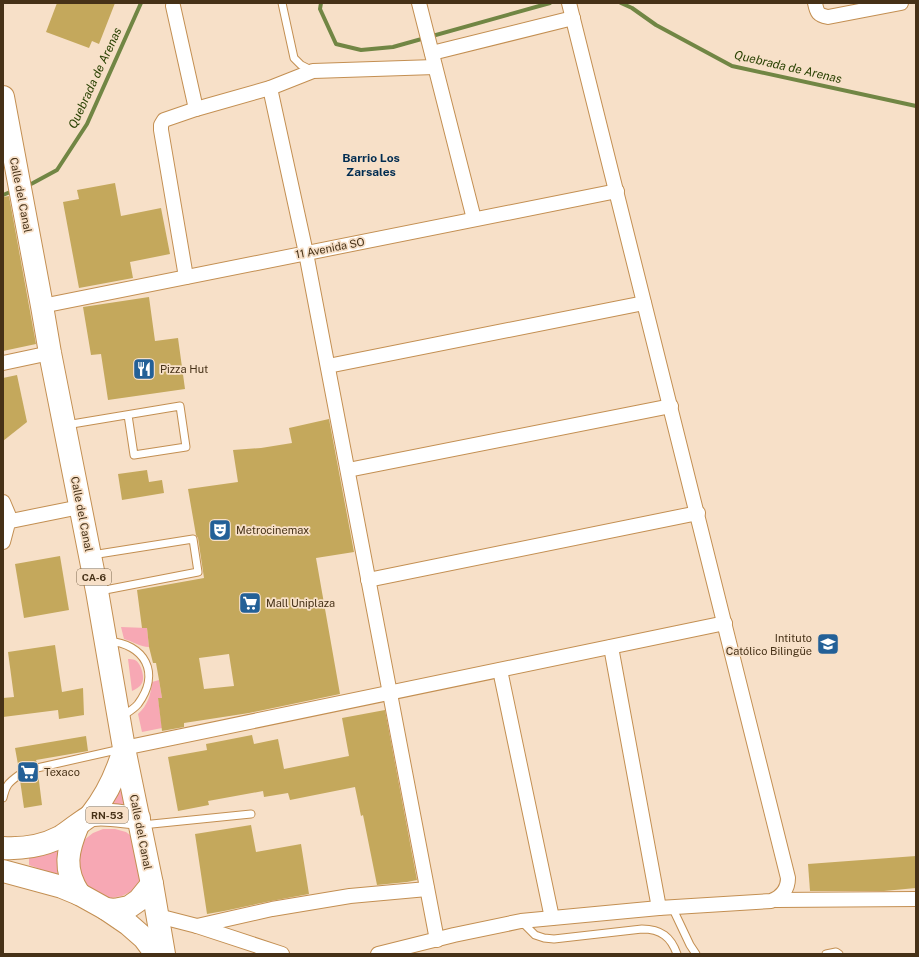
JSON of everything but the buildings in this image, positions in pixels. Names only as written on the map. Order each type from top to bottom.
[{"type":"main road","name":"Calle del Canal","points":[[3,97],[5,121],[15,175],[22,201],[97,592],[124,748],[152,884],[164,954]]},
{"type":"main road","points":[[79,894],[69,875],[68,860],[71,840],[84,820],[98,807],[108,790],[121,761],[124,748]]},
{"type":"main road","name":"RN-53","points":[[3,848],[42,844],[60,837],[84,820],[121,816],[139,822]]},
{"type":"main road","points":[[3,871],[62,887],[79,894],[106,909],[128,924],[144,938],[156,954]]},
{"type":"main road","points":[[106,909],[114,910],[129,907],[140,900],[152,884]]},
{"type":"street","points":[[419,3],[474,219]]},
{"type":"street","points":[[815,3],[817,12],[821,16],[828,17],[901,3]]},
{"type":"street","points":[[173,6],[196,109]]},
{"type":"street","points":[[430,47],[571,10],[698,513],[788,878],[788,883],[784,893],[776,900]]},
{"type":"street","points":[[186,277],[161,130],[161,125],[164,120],[196,109],[270,88],[313,71],[435,67]]},
{"type":"street","points":[[270,88],[306,253],[437,940]]},
{"type":"street","name":"11 Avenida SO","points":[[42,306],[617,191]]},
{"type":"street","points":[[328,366],[644,303]]},
{"type":"street","points":[[3,363],[50,353]]},
{"type":"street","points":[[348,470],[671,406]]},
{"type":"street","points":[[3,502],[11,521]]},
{"type":"street","points":[[3,542],[8,523],[11,521],[80,507]]},
{"type":"street","points":[[368,580],[698,513]]},
{"type":"street","points":[[124,748],[725,623]]},
{"type":"street","points":[[611,647],[666,907]]},
{"type":"street","points":[[500,670],[552,918]]},
{"type":"street","points":[[197,926],[272,909],[342,897],[427,889]]},
{"type":"street","points":[[378,954],[454,935],[521,921],[666,907],[766,902],[776,900],[916,899]]},
{"type":"street","points":[[158,916],[197,926],[282,954]]},
{"type":"lane","points":[[282,3],[294,58],[313,71]]},
{"type":"lane","points":[[64,426],[180,406],[186,447],[134,455],[128,415]]},
{"type":"lane","points":[[90,556],[192,539],[198,572],[97,592]]},
{"type":"lane","points":[[106,640],[117,641],[135,648],[145,661],[149,676],[148,684],[138,704],[120,718]]},
{"type":"lane","points":[[37,768],[124,748]]},
{"type":"lane","points":[[3,798],[5,788],[19,775]]},
{"type":"lane","points":[[139,822],[251,814]]},
{"type":"lane","points":[[666,907],[696,954]]},
{"type":"lane","points":[[521,921],[534,935],[554,939],[651,929],[666,935],[675,947],[677,954]]},
{"type":"lane","points":[[826,954],[836,952],[839,954]]},
{"type":"shaded area","points":[[121,627],[147,628],[149,647],[124,639]]},
{"type":"shaded area","points":[[128,659],[133,659],[137,662],[141,667],[143,674],[141,684],[138,688],[132,691]]},
{"type":"shaded area","points":[[159,680],[162,698],[158,698],[162,728],[142,732],[138,714],[148,699],[152,682]]},
{"type":"shaded area","points":[[125,775],[131,806],[105,808]]},
{"type":"shaded area","points":[[103,829],[115,829],[126,832],[135,839],[144,871],[140,882],[132,891],[122,896],[111,898],[100,897],[81,883],[78,850],[84,840],[93,833]]},
{"type":"shaded area","points":[[62,845],[62,877],[29,865],[29,857]]},
{"type":"waterway","name":"Quebrada de Arenas","points":[[27,186],[57,170],[87,124],[141,3]]},
{"type":"waterway","name":"Quebrada de Arenas","points":[[321,3],[320,9],[336,44],[361,50],[393,47],[550,3]]},
{"type":"waterway","name":"Quebrada de Arenas","points":[[621,3],[632,8],[656,25],[732,66],[916,106]]},
{"type":"waterway","name":"Quebrada de Arenas","points":[[3,195],[15,190]]},
{"type":"place","name":"Pizza Hut","points":[[144,369]]},
{"type":"place","name":"Metrocinemax","points":[[220,530]]},
{"type":"place","name":"Mall Uniplaza","points":[[250,603]]},
{"type":"place","name":"Intituto Católico Bilingüe","points":[[828,644]]},
{"type":"place","name":"Texaco","points":[[28,772]]},
{"type":"district","name":"Barrio Los Zarsales","points":[[371,165]]}]
